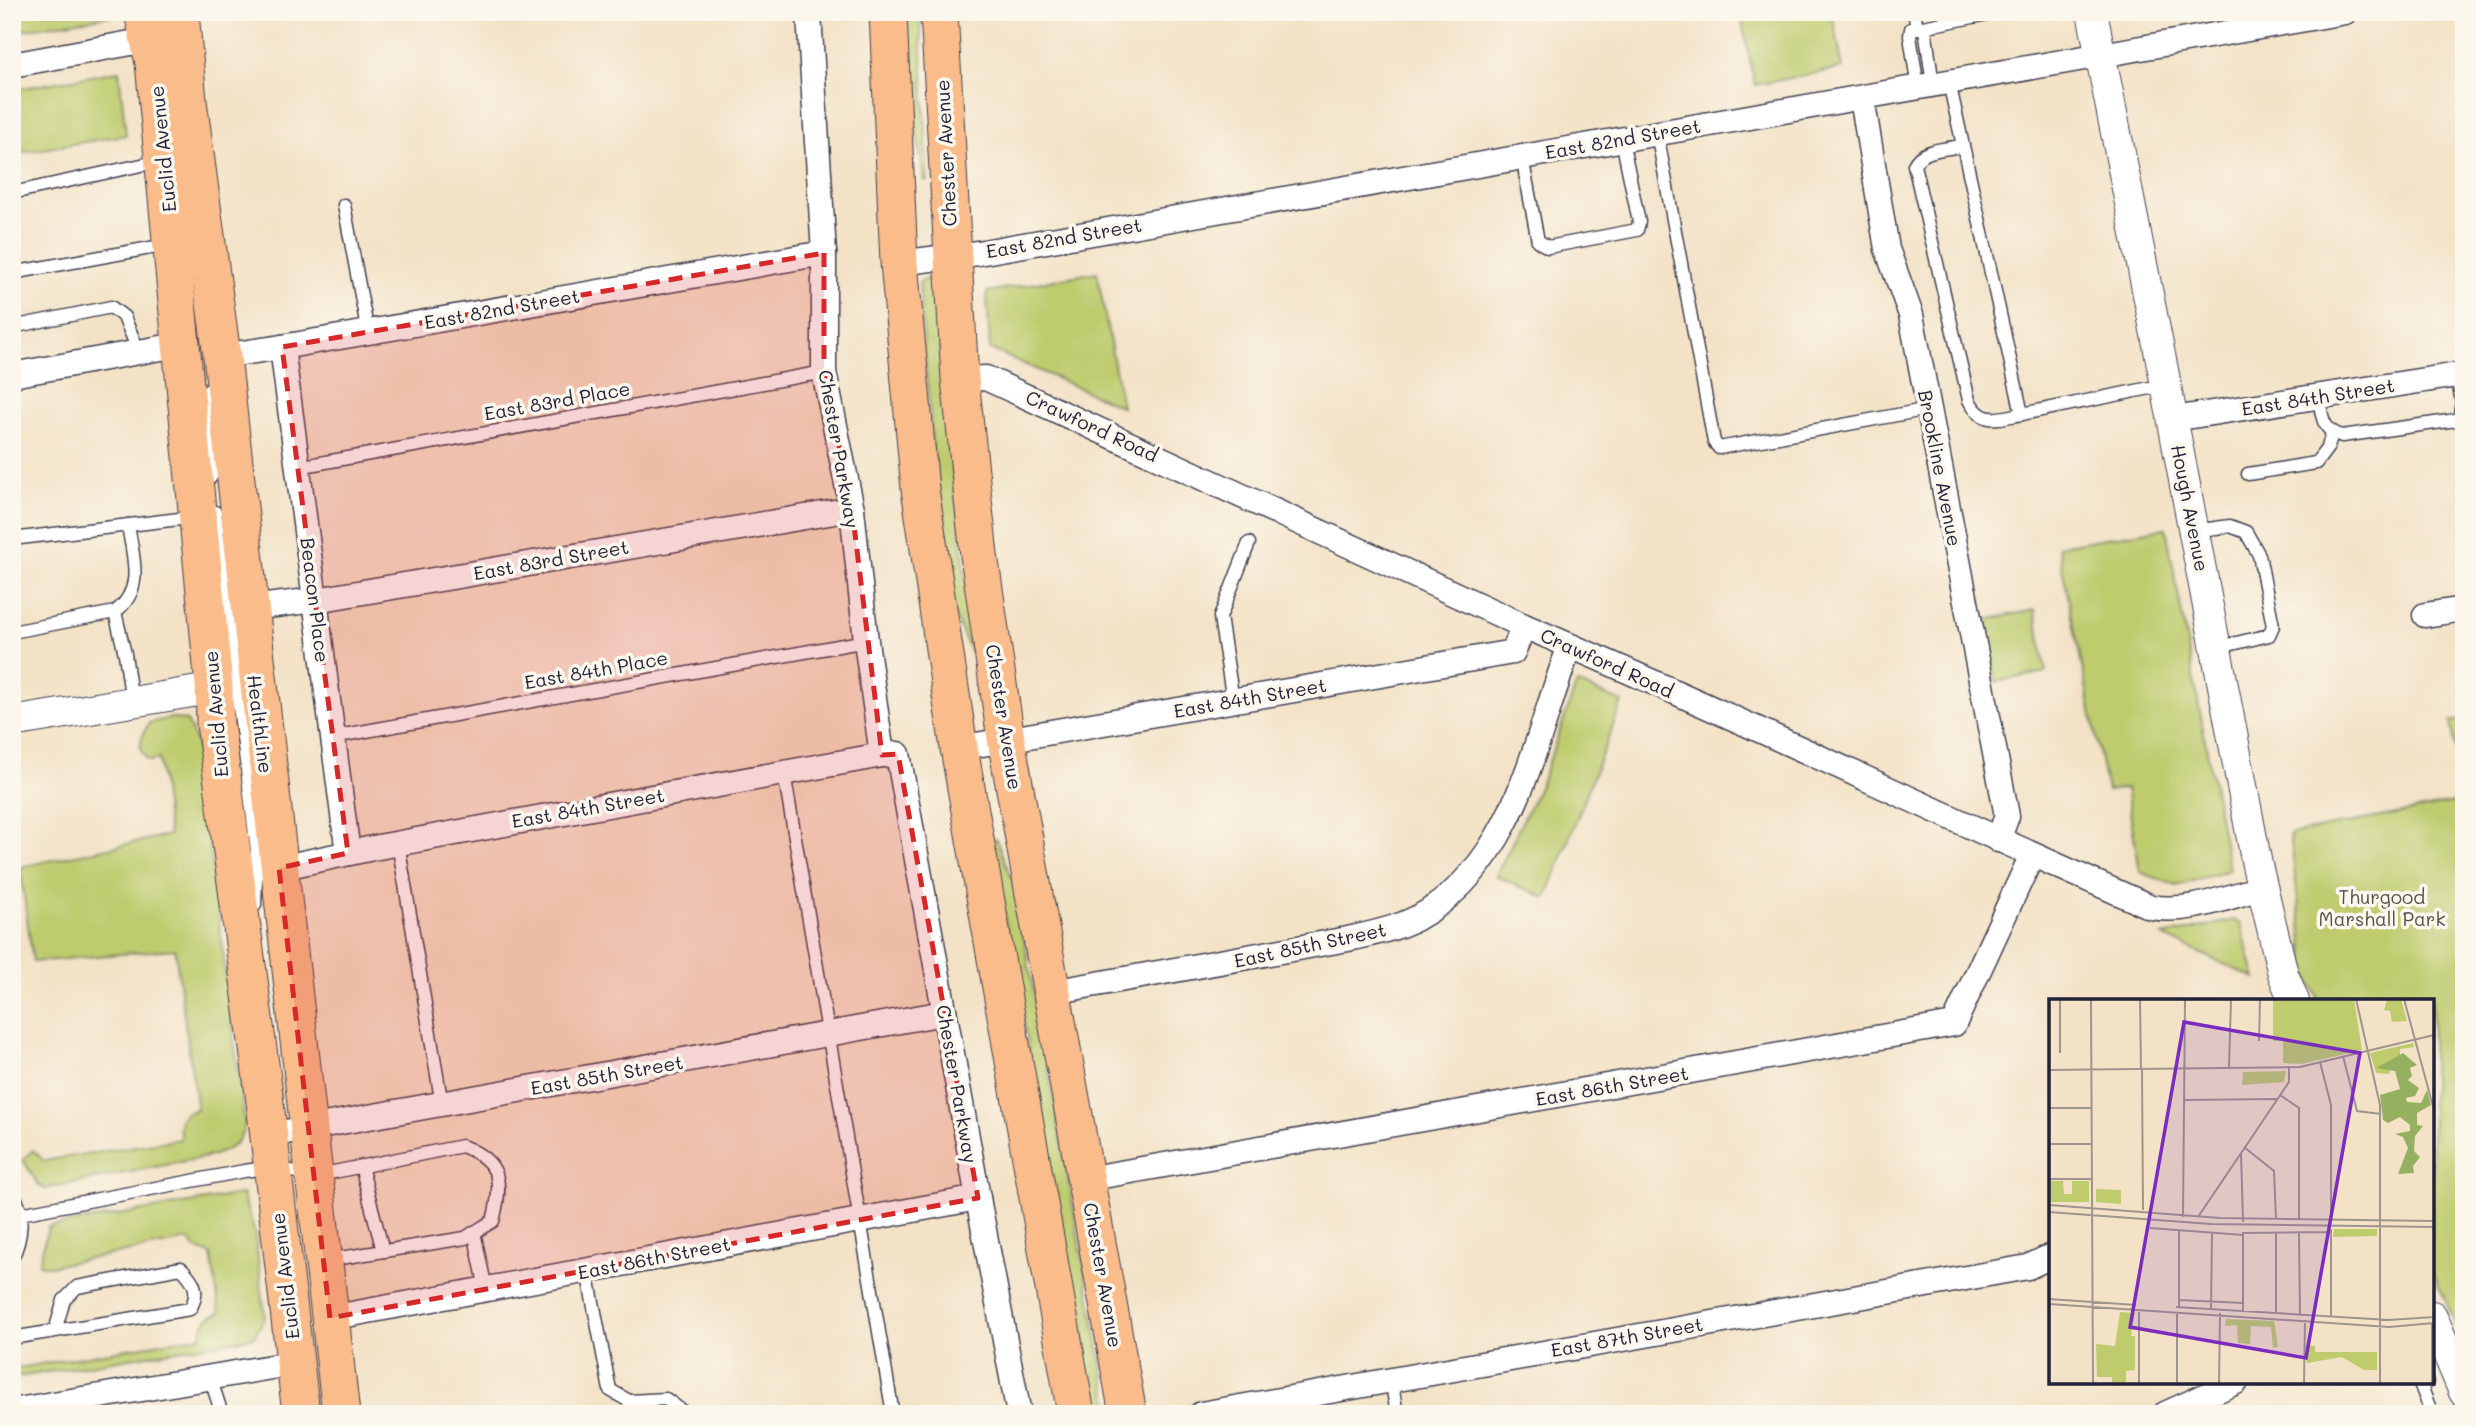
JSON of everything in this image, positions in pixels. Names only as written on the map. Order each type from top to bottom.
[{"type":"main road","name":"Euclid Avenue","points":[[178,12],[156,36],[164,161],[172,244],[200,348],[250,608],[236,684],[215,723],[271,1151],[301,1414]]},
{"type":"main road","points":[[888,12],[900,262],[920,489],[959,748],[1076,1414]]},
{"type":"main road","name":"Chester Avenue","points":[[939,12],[960,379],[979,555],[1006,739],[1128,1414]]},
{"type":"main road","name":"Euclid Avenue","points":[[156,36],[204,223],[200,348],[209,496],[236,684],[268,859],[286,924],[341,1414]]},
{"type":"street","name":"Hough Avenue","points":[[2092,12],[2262,888],[2283,974],[2293,999]]},
{"type":"street","name":"East 82nd Street","points":[[900,262],[952,257],[2345,12]]},
{"type":"street","name":"Chester Parkway","points":[[809,15],[824,253],[824,372],[852,509],[866,641],[944,1013],[1019,1414]]},
{"type":"street","points":[[12,65],[156,36]]},
{"type":"street","name":"Brookline Avenue","points":[[1862,97],[1888,249],[1911,315],[2007,816],[1998,840]]},
{"type":"street","name":"East 82nd Street","points":[[12,375],[139,352],[282,347],[824,253]]},
{"type":"street","name":"Beacon Place","points":[[282,347],[348,853]]},
{"type":"street","name":"East 84th Street","points":[[2173,419],[2460,375]]},
{"type":"street","name":"Crawford Road","points":[[960,379],[986,378],[1524,626],[1998,840],[2151,906],[2182,909],[2262,888]]},
{"type":"street","name":"East 83rd Street","points":[[250,608],[316,600],[852,509]]},
{"type":"street","points":[[2425,615],[2464,609]]},
{"type":"street","name":"East 84th Street","points":[[959,748],[1513,652],[1524,626]]},
{"type":"street","name":"East 85th Street","points":[[1052,992],[1348,939],[1395,927],[1429,912],[1471,874],[1506,822],[1523,783],[1570,646]]},
{"type":"street","points":[[12,722],[236,684]]},
{"type":"street","name":"East 84th Street","points":[[268,859],[348,853],[890,754]]},
{"type":"street","name":"East 86th Street","points":[[1086,1179],[1954,1024],[2032,855]]},
{"type":"street","name":"East 85th Street","points":[[271,1151],[309,1129],[944,1013]]},
{"type":"street","name":"East 86th Street","points":[[330,1318],[978,1198]]},
{"type":"street","name":"East 87th Street","points":[[1202,1414],[2028,1267],[2049,1257]]},
{"type":"street","points":[[2434,1322],[2450,1381]]},
{"type":"street","points":[[12,1411],[295,1363]]},
{"type":"street","points":[[2165,1414],[2232,1384]]},
{"type":"lane","points":[[1914,12],[1933,85],[1962,146],[2022,414]]},
{"type":"lane","points":[[1920,27],[1998,12]]},
{"type":"lane","points":[[1657,134],[1714,442],[1719,448],[1929,409]]},
{"type":"lane","points":[[1522,157],[1538,241],[1548,247],[1637,230],[1639,222],[1622,140]]},
{"type":"lane","points":[[1962,146],[1923,154],[1917,158],[1914,165],[1969,400],[1975,411],[1984,418],[1994,419],[2166,385]]},
{"type":"lane","points":[[12,193],[164,161]]},
{"type":"lane","points":[[344,205],[368,332]]},
{"type":"lane","points":[[12,273],[172,244]]},
{"type":"lane","points":[[12,327],[111,307],[124,317],[139,352]]},
{"type":"lane","name":"East 83rd Place","points":[[298,467],[824,372]]},
{"type":"lane","points":[[2319,397],[2324,425],[2332,433],[2342,436],[2459,419],[2462,403],[2460,375]]},
{"type":"lane","points":[[2248,474],[2316,463],[2328,447],[2332,433]]},
{"type":"lane","points":[[12,539],[128,525],[209,496]]},
{"type":"lane","points":[[12,632],[115,612],[131,595],[134,584],[128,525]]},
{"type":"lane","points":[[2194,531],[2230,526],[2246,531],[2259,555],[2273,626],[2269,635],[2216,648]]},
{"type":"lane","points":[[1233,701],[1220,617],[1249,543]]},
{"type":"lane","points":[[115,612],[125,653],[132,702]]},
{"type":"lane","name":"East 84th Place","points":[[333,737],[866,641]]},
{"type":"lane","points":[[784,773],[893,1414]]},
{"type":"lane","points":[[398,843],[442,1105]]},
{"type":"lane","points":[[251,1003],[268,859]]},
{"type":"lane","points":[[20,1214],[271,1151],[314,1176],[462,1146],[482,1154],[496,1171],[498,1201],[493,1221],[465,1238],[324,1261]]},
{"type":"lane","points":[[361,1166],[383,1251]]},
{"type":"lane","points":[[12,1192],[20,1214],[18,1247],[12,1258]]},
{"type":"lane","points":[[474,1232],[486,1289]]},
{"type":"lane","points":[[12,1338],[55,1331],[190,1309],[196,1300],[196,1289],[192,1278],[181,1268],[77,1287],[64,1300],[55,1331]]},
{"type":"lane","points":[[587,1271],[610,1390],[629,1401],[666,1399],[687,1414]]},
{"type":"lane","points":[[210,1377],[222,1414]]},
{"type":"lane","points":[[1391,1379],[1397,1414]]},
{"type":"lane","points":[[2423,1384],[2421,1385],[2432,1414]]},
{"type":"highlighted area","points":[[824,253],[824,372],[852,509],[882,755],[898,754],[978,1198],[330,1318],[279,868],[348,853],[282,347]]},
{"type":"green space","points":[[12,12],[115,12],[115,15],[12,32]]},
{"type":"green space","points":[[904,12],[920,12],[928,181],[925,181],[910,97]]},
{"type":"green space","points":[[1740,12],[1832,12],[1843,68],[1755,85]]},
{"type":"green space","points":[[119,71],[126,135],[12,154],[12,90]]},
{"type":"green space","points":[[1097,272],[1122,407],[990,349],[987,292]]},
{"type":"green space","points":[[930,280],[936,288],[945,408],[975,652],[971,652],[954,615],[933,451],[919,283]]},
{"type":"green space","points":[[2166,528],[2229,870],[2177,886],[2140,872],[2126,788],[2107,791],[2058,546]]},
{"type":"green space","points":[[2035,610],[2046,672],[1996,682],[1985,620]]},
{"type":"green space","points":[[1577,683],[1622,702],[1546,898],[1496,876],[1541,783]]},
{"type":"green space","points":[[171,718],[187,721],[196,742],[245,1125],[233,1146],[211,1156],[44,1189],[23,1160],[33,1150],[44,1161],[180,1139],[181,1119],[186,1113],[197,1109],[175,949],[33,962],[20,867],[169,835],[159,759],[149,761],[142,752],[141,743],[149,723]]},
{"type":"green space","points":[[2464,719],[2464,798],[2451,722]]},
{"type":"green space","name":"Thurgood Marshall Park","points":[[2464,801],[2464,1343],[2434,1274],[2434,999],[2318,999],[2307,973],[2290,834]]},
{"type":"green space","points":[[996,839],[1014,884],[1111,1414],[1094,1414],[991,840]]},
{"type":"green space","points":[[2234,920],[2241,924],[2256,979],[2163,936]]},
{"type":"green space","points":[[242,1194],[255,1233],[265,1317],[254,1337],[12,1378],[12,1369],[201,1336],[206,1321],[220,1313],[211,1254],[196,1249],[189,1240],[51,1266],[39,1264],[48,1227]]}]
